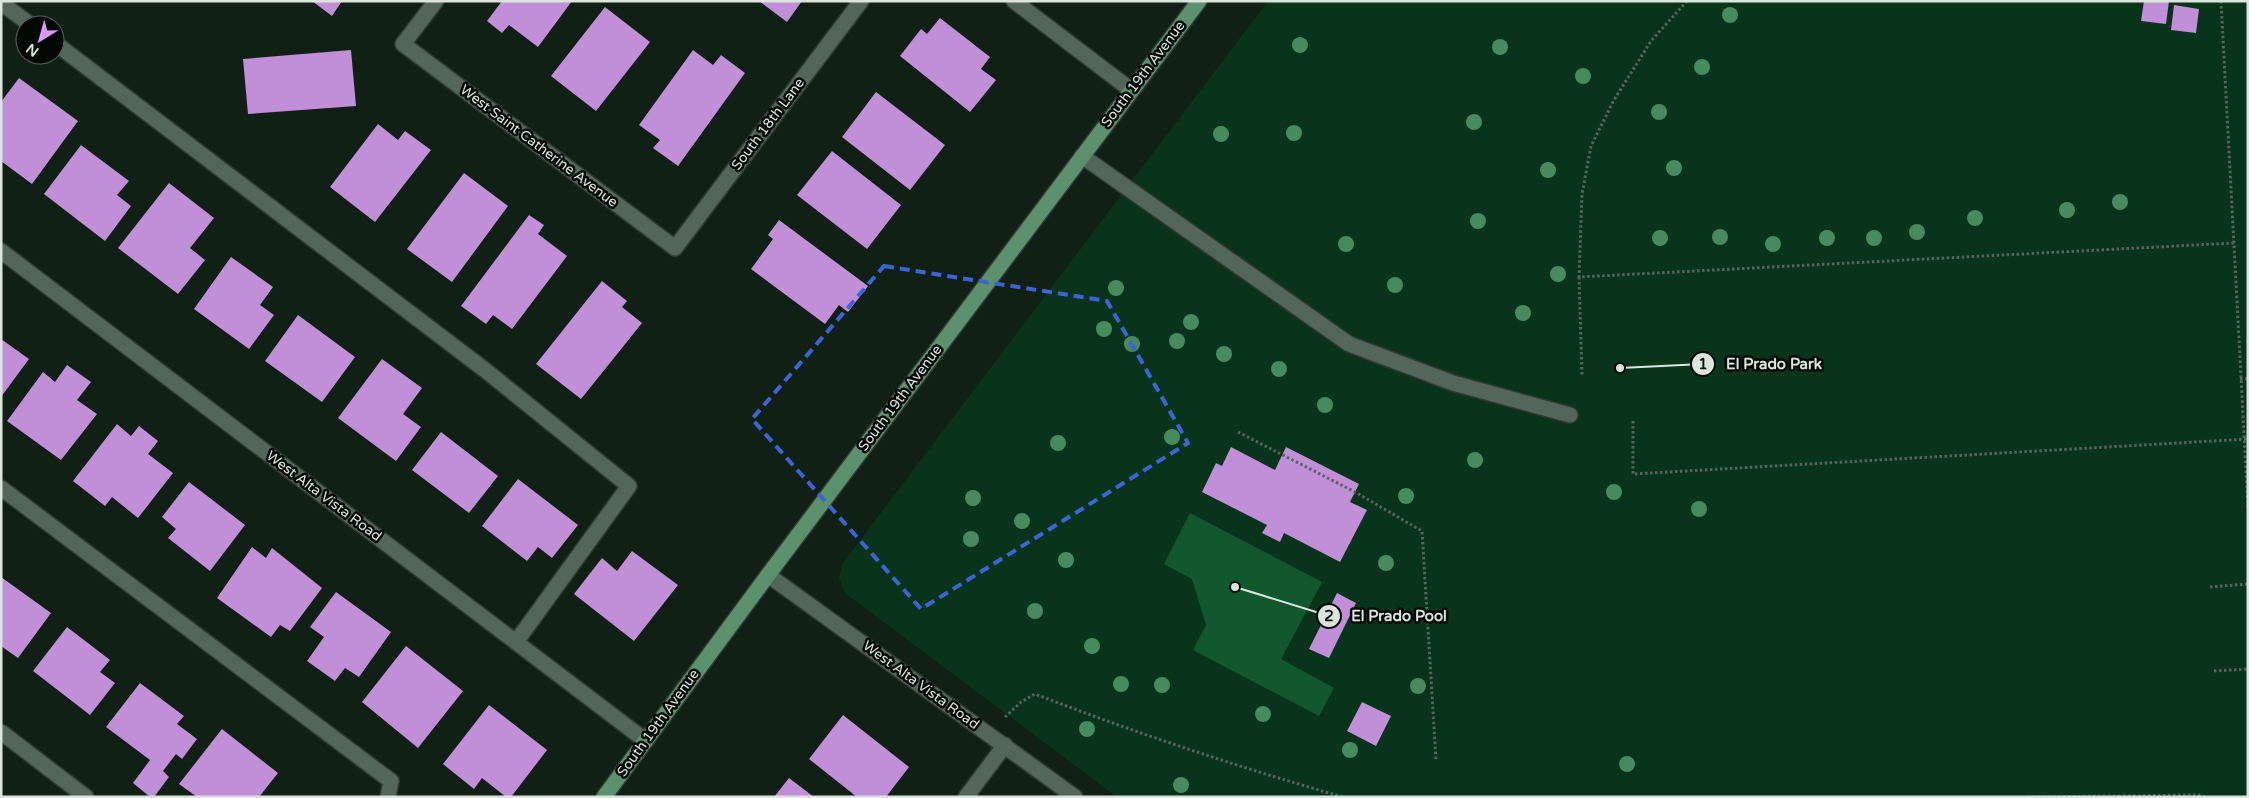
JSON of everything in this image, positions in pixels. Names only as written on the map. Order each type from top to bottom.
[{"type":"main road","name":"South 19th Avenue","points":[[604,797],[768,575],[1199,1]]},
{"type":"street","name":"West Saint Catherine Avenue","points":[[436,1],[403,44],[675,248]]},
{"type":"street","name":"South 18th Lane","points":[[675,248],[861,1]]},
{"type":"street","points":[[1014,1],[1131,90]]},
{"type":"street","points":[[1,3],[17,15]]},
{"type":"street","points":[[65,52],[485,370],[629,486],[516,642]]},
{"type":"street","points":[[1082,156],[1349,344],[1454,383],[1570,415]]},
{"type":"street","name":"West Alta Vista Road","points":[[1,251],[646,741]]},
{"type":"street","points":[[1,488],[391,781],[388,797]]},
{"type":"street","name":"West Alta Vista Road","points":[[768,575],[989,733],[1074,797]]},
{"type":"street","points":[[1,732],[86,797]]},
{"type":"street","points":[[966,797],[1005,745]]},
{"type":"path","points":[[1582,376],[1579,277],[1582,194],[1590,146],[1614,100],[1651,41],[1687,1]]},
{"type":"path","points":[[2221,1],[2240,379],[2246,438],[2248,508]]},
{"type":"path","points":[[1579,277],[2234,244]]},
{"type":"path","points":[[2240,379],[2248,379]]},
{"type":"path","points":[[1633,421],[1633,474],[2246,438]]},
{"type":"path","points":[[1238,432],[1355,492],[1422,531],[1436,760]]},
{"type":"path","points":[[2210,587],[2248,584]]},
{"type":"path","points":[[2214,670],[2248,669]]},
{"type":"path","points":[[989,733],[1021,702],[1035,694],[1108,722],[1248,770],[1343,797]]},
{"type":"path","points":[[2028,797],[2100,794],[2200,795],[2205,797]]},
{"type":"highlighted area","points":[[884,266],[1107,301],[1188,443],[921,609],[752,419]]},
{"type":"shaded area","points":[[1268,1],[2248,1],[2248,797],[1117,797],[845,593],[839,578],[843,563]]},
{"type":"shaded area","points":[[1190,513],[1322,582],[1281,659],[1334,688],[1319,716],[1193,650],[1206,625],[1192,579],[1164,564]]},
{"type":"building","points":[[312,1],[342,1],[332,16]]},
{"type":"building","points":[[502,1],[572,1],[538,47],[509,25],[502,33],[487,21]]},
{"type":"building","points":[[759,1],[802,1],[787,22]]},
{"type":"building","points":[[2144,1],[2169,1],[2166,24],[2141,21]]},
{"type":"building","points":[[2174,5],[2199,9],[2196,33],[2171,30]]},
{"type":"building","points":[[605,7],[650,42],[596,111],[551,76]]},
{"type":"building","points":[[940,18],[990,57],[981,69],[996,80],[970,112],[900,56],[921,29],[927,34]]},
{"type":"building","points":[[351,50],[356,106],[248,114],[243,59]]},
{"type":"building","points":[[693,50],[713,65],[721,55],[745,73],[678,166],[653,148],[660,140],[639,125]]},
{"type":"building","points":[[19,78],[78,121],[32,184],[1,161],[1,102]]},
{"type":"building","points":[[876,92],[945,145],[910,190],[842,137]]},
{"type":"building","points":[[378,124],[398,140],[405,131],[431,150],[375,222],[330,187]]},
{"type":"building","points":[[81,145],[129,181],[117,195],[131,206],[105,241],[44,194]]},
{"type":"building","points":[[832,151],[901,205],[867,249],[797,195]]},
{"type":"building","points":[[464,173],[508,206],[452,282],[407,249]]},
{"type":"building","points":[[169,183],[214,218],[190,248],[205,260],[178,294],[118,248]]},
{"type":"building","points":[[529,215],[544,225],[538,234],[567,256],[512,329],[493,315],[486,324],[461,306]]},
{"type":"building","points":[[779,220],[868,286],[848,312],[839,305],[825,324],[751,269],[773,239],[768,235]]},
{"type":"building","points":[[231,257],[273,287],[260,305],[274,315],[249,349],[194,309]]},
{"type":"building","points":[[602,281],[627,301],[622,307],[642,323],[581,399],[536,364]]},
{"type":"building","points":[[298,315],[355,357],[322,402],[265,361]]},
{"type":"building","points":[[1,339],[29,359],[1,397]]},
{"type":"building","points":[[382,359],[422,388],[403,414],[421,427],[396,461],[338,418]]},
{"type":"building","points":[[67,365],[91,382],[77,400],[97,414],[61,460],[7,421],[43,372],[55,382]]},
{"type":"building","points":[[117,424],[131,436],[139,426],[158,441],[148,454],[173,473],[138,518],[112,497],[105,506],[73,481]]},
{"type":"building","points":[[441,432],[498,476],[469,513],[412,470]]},
{"type":"building","points":[[1231,447],[1275,470],[1286,447],[1359,484],[1350,502],[1367,510],[1340,562],[1284,533],[1280,542],[1262,533],[1267,525],[1202,492],[1216,463],[1222,466]]},
{"type":"building","points":[[518,479],[578,525],[552,558],[538,547],[527,561],[482,526]]},
{"type":"building","points":[[189,482],[245,525],[210,571],[168,538],[176,529],[162,517]]},
{"type":"building","points":[[252,547],[266,558],[272,548],[322,588],[290,631],[280,625],[271,637],[217,598]]},
{"type":"building","points":[[632,551],[678,585],[634,641],[574,594],[602,558],[617,571]]},
{"type":"building","points":[[1,577],[51,613],[18,658],[1,646]]},
{"type":"building","points":[[336,592],[391,632],[359,677],[345,668],[335,681],[307,661],[324,637],[310,627]]},
{"type":"building","points":[[1337,593],[1356,603],[1329,658],[1309,649]]},
{"type":"building","points":[[67,627],[110,660],[100,672],[115,683],[90,715],[33,671]]},
{"type":"building","points":[[406,646],[463,691],[418,748],[362,702]]},
{"type":"building","points":[[140,683],[184,716],[177,724],[197,739],[182,759],[176,754],[163,771],[169,777],[154,797],[150,797],[133,783],[150,760],[106,727]]},
{"type":"building","points":[[1362,702],[1391,716],[1376,746],[1347,731]]},
{"type":"building","points":[[489,705],[547,750],[511,797],[506,797],[482,778],[474,789],[443,764]]},
{"type":"building","points":[[843,715],[909,767],[886,797],[857,797],[809,759]]},
{"type":"building","points":[[222,729],[278,773],[259,797],[197,797],[179,784]]},
{"type":"building","points":[[789,778],[814,797],[774,797]]},
{"type":"place","name":"El Prado Park","points":[[1620,368]]},
{"type":"place","name":"El Prado Pool","points":[[1235,587]]}]
